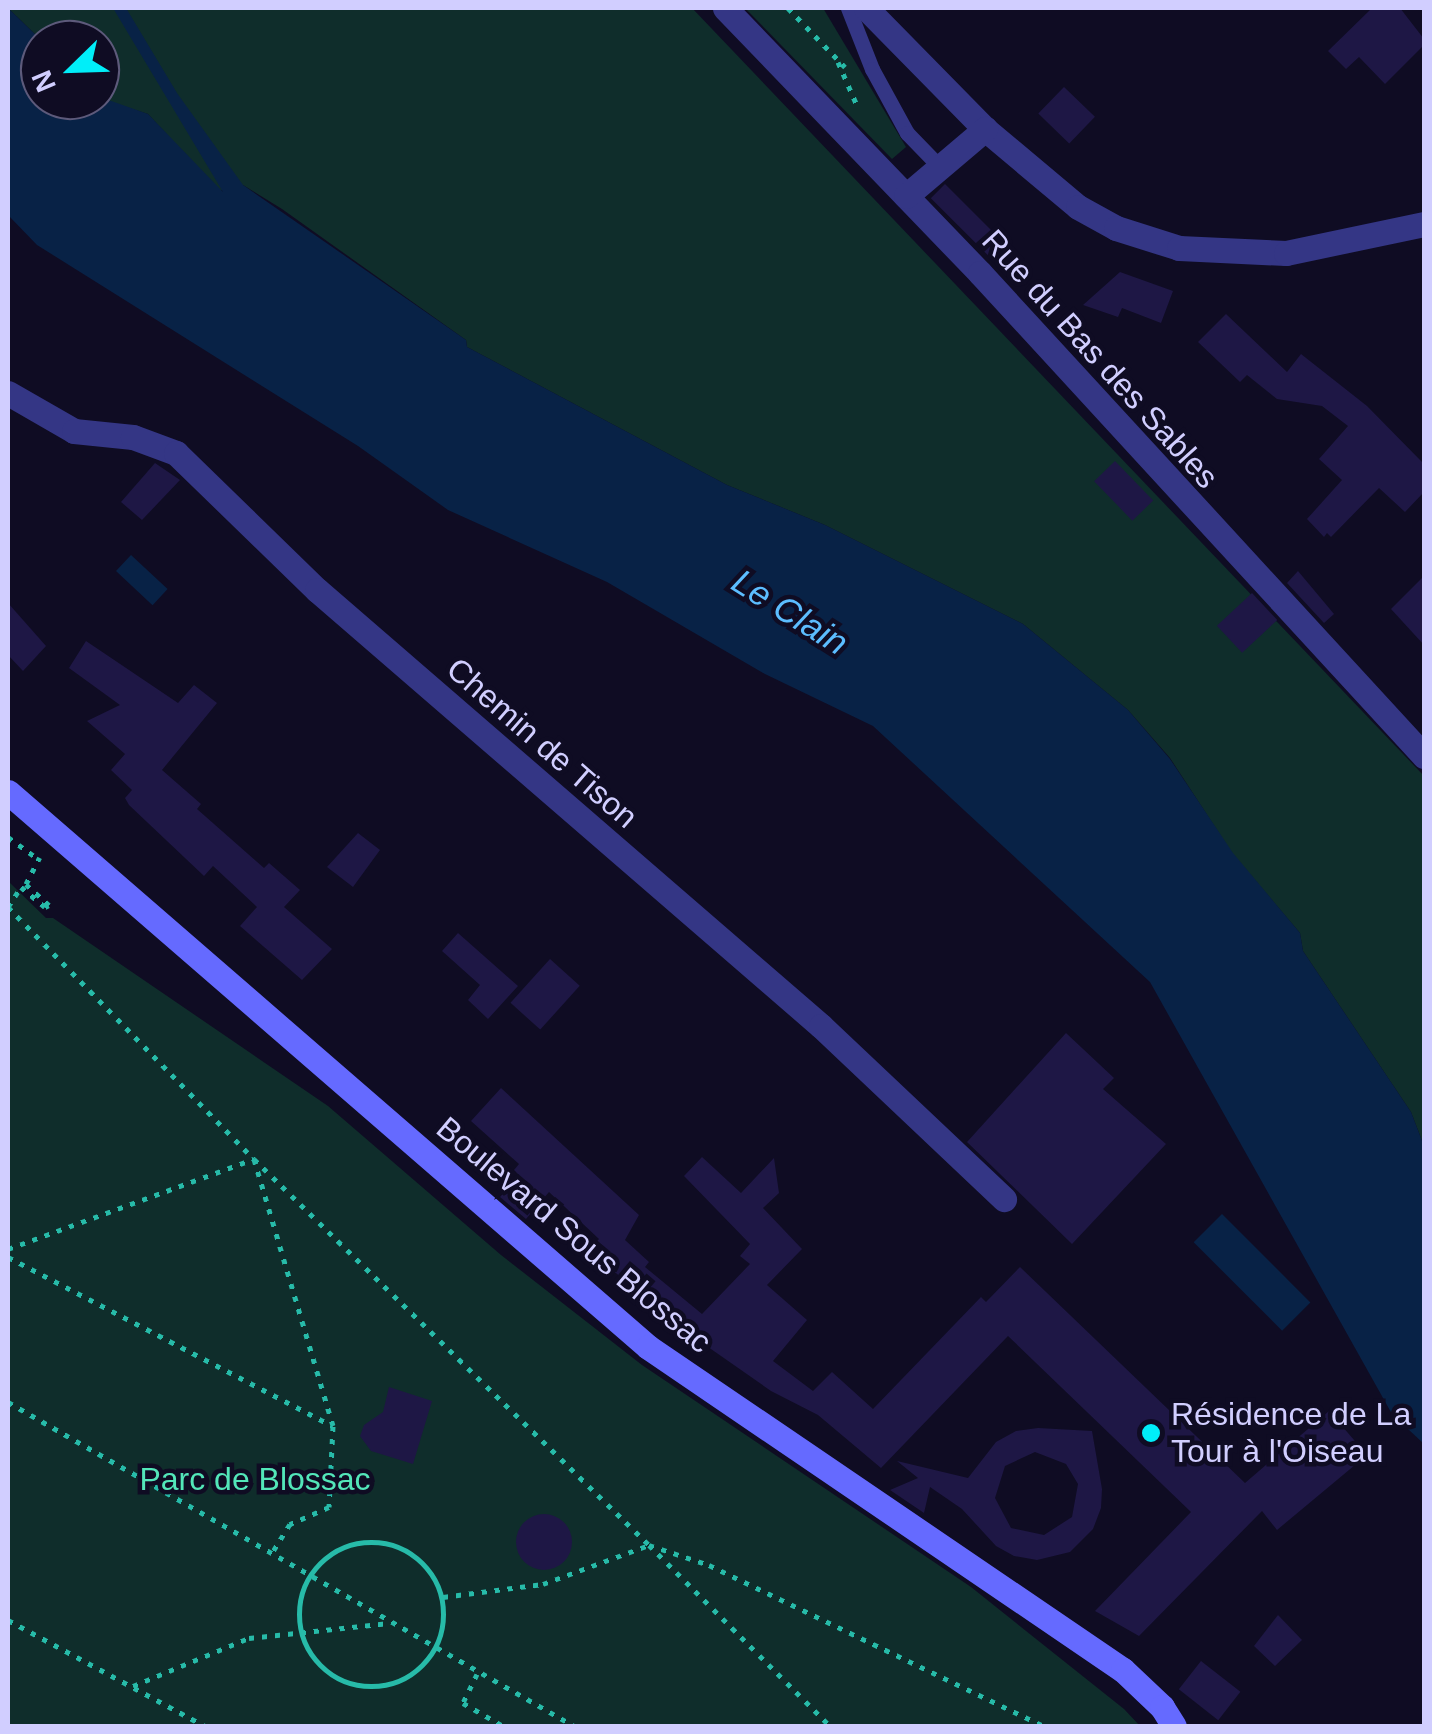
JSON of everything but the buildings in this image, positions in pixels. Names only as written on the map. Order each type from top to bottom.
[{"type":"main road","name":"Boulevard Sous Blossac","points":[[8,792],[648,1347],[1123,1670],[1162,1707],[1174,1726]]},
{"type":"street","name":"Rue du Bas des Sables","points":[[725,8],[906,196],[1424,756]]},
{"type":"street","points":[[866,8],[985,129],[1078,207],[1116,228],[1178,248],[1286,254],[1424,224]]},
{"type":"street","points":[[906,196],[985,129]]},
{"type":"street","name":"Chemin de Tison","points":[[8,393],[74,431],[133,437],[176,453],[317,590],[821,1026],[1004,1200]]},
{"type":"lane","points":[[848,8],[907,132],[940,168]]},
{"type":"path","points":[[788,8],[874,100],[888,98]]},
{"type":"path","points":[[8,837],[37,858],[26,884],[49,904],[45,907],[21,888],[8,907],[254,1159],[830,1726]]},
{"type":"path","points":[[8,1249],[254,1159]]},
{"type":"path","points":[[254,1159],[333,1426],[330,1508],[290,1524],[270,1556]]},
{"type":"path","points":[[8,1256],[333,1426]]},
{"type":"path","points":[[8,1402],[308,1578],[574,1726]]},
{"type":"path","points":[[382,1542],[403,1548],[421,1562],[443,1597],[443,1627],[434,1650],[419,1670],[398,1682],[374,1687],[350,1684],[328,1673],[298,1633],[297,1615],[308,1578],[339,1549],[382,1542]]},
{"type":"path","points":[[443,1597],[543,1584],[649,1545],[710,1565],[1044,1726]]},
{"type":"path","points":[[8,1620],[205,1726]]},
{"type":"path","points":[[133,1686],[249,1638],[390,1623]]},
{"type":"path","points":[[477,1674],[462,1702],[503,1726]]},
{"type":"green space","points":[[8,8],[692,8],[1424,776],[1424,1146],[1411,1112],[1303,951],[1300,933],[1232,853],[1170,758],[1128,710],[1023,624],[825,525],[727,485],[467,347],[466,340],[282,209],[243,185],[219,191],[148,114],[120,105],[120,20],[20,20]]},
{"type":"green space","points":[[745,8],[823,8],[906,147],[892,159]]},
{"type":"green space","name":"Parc de Blossac","points":[[8,881],[46,918],[53,918],[328,1106],[501,1255],[642,1365],[971,1587],[1140,1726],[8,1726]]},
{"type":"water","name":"Le Clain","points":[[8,8],[20,20],[20,120],[120,120],[120,104],[148,114],[223,192],[113,8],[126,8],[177,93],[243,185],[466,340],[467,347],[727,485],[825,525],[1023,624],[1128,710],[1170,759],[1233,853],[1300,933],[1303,951],[1411,1112],[1424,1146],[1424,1444],[1392,1414],[1150,982],[873,726],[765,674],[607,582],[448,510],[358,446],[37,245],[8,215]]},
{"type":"water","points":[[131,555],[168,589],[153,605],[116,571]]},
{"type":"water","points":[[1222,1214],[1310,1302],[1282,1331],[1194,1242]]},
{"type":"place","name":"Résidence de La Tour à l'Oiseau","points":[[1151,1433]]}]
